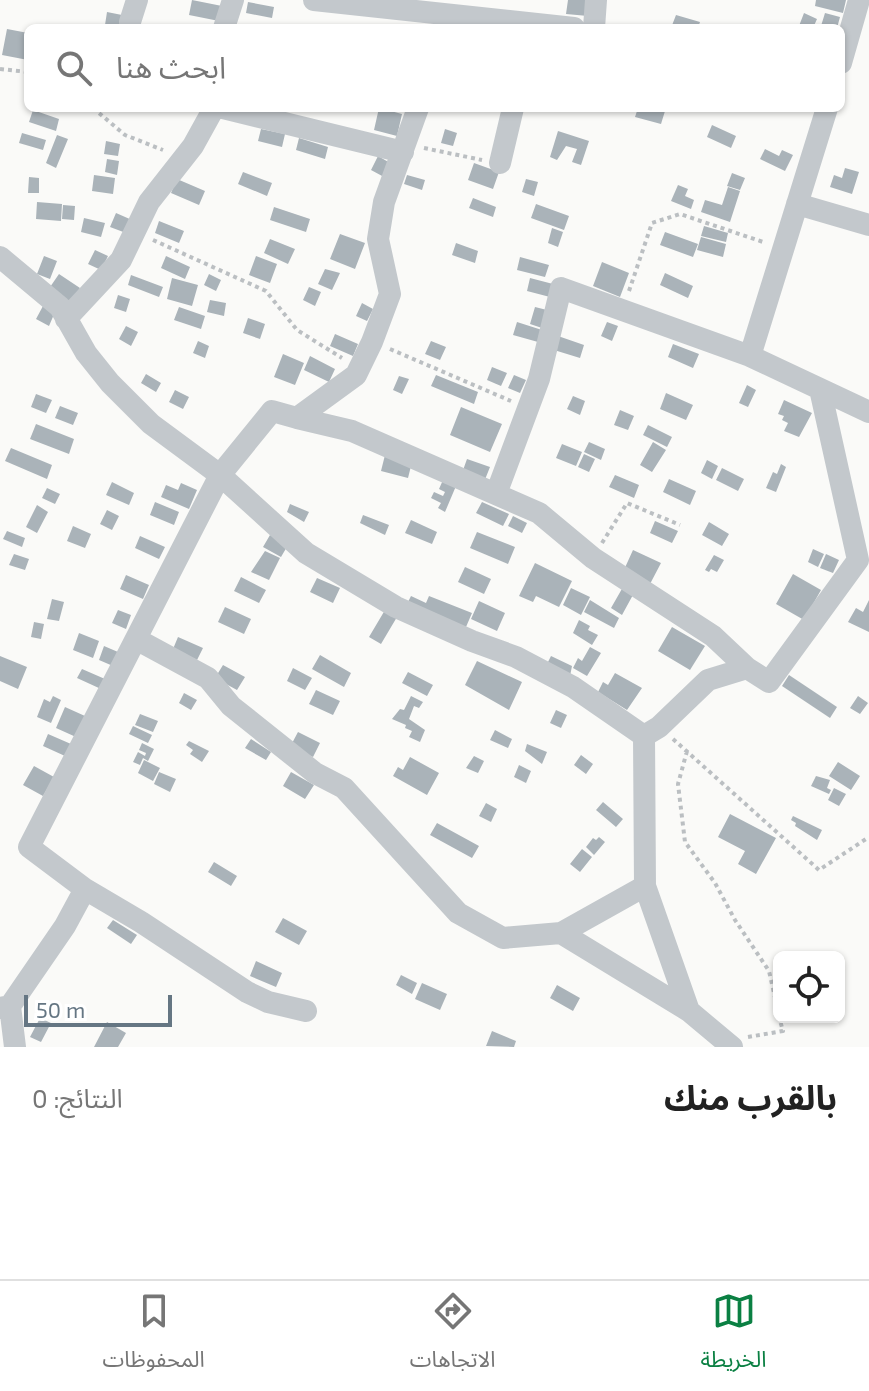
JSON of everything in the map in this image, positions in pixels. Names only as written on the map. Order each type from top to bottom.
[{"type":"street","points":[[130,22],[137,0]]},
{"type":"street","points":[[225,24],[233,0]]},
{"type":"street","points":[[314,0],[390,5],[442,22],[486,24]]},
{"type":"street","points":[[594,24],[596,0]]},
{"type":"street","points":[[845,49],[859,0]]},
{"type":"street","points":[[66,319],[121,260],[149,202],[184,159],[212,112]]},
{"type":"street","points":[[239,112],[403,152]]},
{"type":"street","points":[[297,418],[356,375],[372,342],[390,294],[378,239],[384,202],[417,112]]},
{"type":"street","points":[[500,163],[512,112]]},
{"type":"street","points":[[750,356],[826,112]]},
{"type":"street","points":[[797,204],[869,225]]},
{"type":"street","points":[[0,257],[60,307],[86,353],[130,404],[151,424],[220,475],[306,553],[396,607],[516,657],[652,731]]},
{"type":"street","points":[[496,494],[539,379],[561,288],[750,356],[869,412]]},
{"type":"street","points":[[306,1011],[268,1002],[247,992],[85,889],[29,847],[220,475],[272,411],[352,431],[539,513],[593,558],[713,636],[747,668],[769,682],[858,560],[820,389]]},
{"type":"street","points":[[136,639],[208,678],[231,706],[315,773],[344,788],[458,913],[503,938],[561,933],[645,886]]},
{"type":"street","points":[[689,1011],[645,886],[652,731],[708,680],[747,668]]},
{"type":"street","points":[[15,1047],[5,1007],[65,926],[85,889]]},
{"type":"street","points":[[561,933],[689,1011],[725,1045]]},
{"type":"path","points":[[0,69],[24,72]]},
{"type":"path","points":[[98,112],[125,135],[184,159]]},
{"type":"path","points":[[403,152],[422,147],[500,163]]},
{"type":"path","points":[[623,309],[652,223],[680,214],[783,249]]},
{"type":"path","points":[[136,232],[266,291],[297,330],[359,368]]},
{"type":"path","points":[[372,342],[528,408]]},
{"type":"path","points":[[593,558],[627,503],[680,525]]},
{"type":"path","points":[[652,731],[687,751],[819,870],[869,837]]},
{"type":"path","points":[[687,751],[678,784],[685,842],[715,883],[769,971],[773,989]]},
{"type":"path","points":[[725,1045],[783,1031],[781,1023]]},
{"type":"building","points":[[192,0],[222,6],[219,21],[189,15]]},
{"type":"building","points":[[568,0],[589,0],[588,16],[566,14]]},
{"type":"building","points":[[816,0],[846,0],[843,13],[815,6]]},
{"type":"building","points":[[248,2],[274,7],[272,18],[246,13]]},
{"type":"building","points":[[107,12],[122,15],[120,24],[105,24]]},
{"type":"building","points":[[804,13],[817,19],[815,24],[800,24]]},
{"type":"building","points":[[825,13],[840,17],[838,24],[822,24]]},
{"type":"building","points":[[676,15],[700,22],[699,24],[673,24]]},
{"type":"building","points":[[7,29],[24,32],[24,59],[2,55]]},
{"type":"building","points":[[32,112],[59,119],[56,131],[29,122]]},
{"type":"building","points":[[378,112],[402,114],[397,136],[374,130]]},
{"type":"building","points":[[637,112],[665,112],[661,124],[635,117]]},
{"type":"building","points":[[712,125],[736,136],[731,148],[707,137]]},
{"type":"building","points":[[261,129],[285,134],[282,147],[258,141]]},
{"type":"building","points":[[445,129],[457,133],[453,146],[441,143]]},
{"type":"building","points":[[558,131],[589,141],[581,165],[572,162],[577,149],[566,146],[557,160],[550,157]]},
{"type":"building","points":[[22,133],[46,140],[43,150],[19,143]]},
{"type":"building","points":[[57,135],[68,139],[56,168],[46,163]]},
{"type":"building","points":[[299,138],[328,147],[325,159],[296,150]]},
{"type":"building","points":[[106,141],[120,144],[118,156],[104,154]]},
{"type":"building","points":[[765,149],[779,156],[782,150],[793,155],[785,171],[760,159]]},
{"type":"building","points":[[378,156],[390,163],[384,177],[371,170]]},
{"type":"building","points":[[107,159],[119,161],[117,175],[105,172]]},
{"type":"building","points":[[474,163],[499,172],[493,189],[468,180]]},
{"type":"building","points":[[845,168],[859,172],[852,194],[830,187],[834,175],[842,178]]},
{"type":"building","points":[[243,172],[272,183],[267,196],[238,184]]},
{"type":"building","points":[[732,173],[745,178],[740,190],[727,186]]},
{"type":"building","points":[[94,175],[115,178],[113,194],[92,191]]},
{"type":"building","points":[[407,175],[425,180],[422,190],[404,184]]},
{"type":"building","points":[[29,177],[39,178],[39,193],[28,193]]},
{"type":"building","points":[[177,179],[205,191],[199,205],[171,193]]},
{"type":"building","points":[[526,179],[538,182],[534,196],[522,192]]},
{"type":"building","points":[[678,185],[688,189],[685,196],[694,200],[691,209],[671,201]]},
{"type":"building","points":[[728,187],[740,191],[730,222],[701,212],[705,200],[722,205]]},
{"type":"building","points":[[473,198],[496,207],[493,217],[469,208]]},
{"type":"building","points":[[37,202],[62,204],[61,221],[36,219]]},
{"type":"building","points":[[536,204],[569,216],[564,230],[531,218]]},
{"type":"building","points":[[63,205],[75,206],[74,220],[62,219]]},
{"type":"building","points":[[274,207],[310,219],[306,232],[270,220]]},
{"type":"building","points":[[116,213],[132,220],[126,233],[110,227]]},
{"type":"building","points":[[84,218],[105,223],[101,237],[81,232]]},
{"type":"building","points":[[159,221],[184,231],[179,243],[155,233]]},
{"type":"building","points":[[704,226],[728,233],[726,242],[701,236]]},
{"type":"building","points":[[552,228],[563,232],[558,247],[548,243]]},
{"type":"building","points":[[665,232],[698,244],[693,257],[660,245]]},
{"type":"building","points":[[340,234],[365,243],[355,269],[330,259]]},
{"type":"building","points":[[701,237],[726,244],[723,257],[697,250]]},
{"type":"building","points":[[270,239],[295,249],[288,264],[264,253]]},
{"type":"building","points":[[456,243],[478,251],[475,263],[452,255]]},
{"type":"building","points":[[95,250],[108,256],[101,270],[88,264]]},
{"type":"building","points":[[44,256],[57,261],[50,279],[37,274]]},
{"type":"building","points":[[166,256],[190,267],[185,279],[161,268]]},
{"type":"building","points":[[256,256],[277,264],[270,283],[249,275]]},
{"type":"building","points":[[520,257],[549,265],[545,277],[517,270]]},
{"type":"building","points":[[602,262],[629,273],[620,297],[593,286]]},
{"type":"building","points":[[325,269],[340,273],[332,290],[318,284]]},
{"type":"building","points":[[665,273],[693,286],[688,298],[660,285]]},
{"type":"building","points":[[59,274],[80,288],[70,304],[48,290]]},
{"type":"building","points":[[209,274],[221,280],[216,291],[204,285]]},
{"type":"building","points":[[131,275],[163,287],[159,297],[128,285]]},
{"type":"building","points":[[172,278],[198,285],[192,306],[167,299]]},
{"type":"building","points":[[530,278],[553,284],[550,297],[527,291]]},
{"type":"building","points":[[309,287],[321,292],[315,306],[303,300]]},
{"type":"building","points":[[118,295],[130,299],[126,312],[114,308]]},
{"type":"building","points":[[210,300],[226,303],[224,316],[207,312]]},
{"type":"building","points":[[362,303],[373,309],[367,321],[356,316]]},
{"type":"building","points":[[43,306],[55,312],[49,326],[36,319]]},
{"type":"building","points":[[179,307],[205,316],[201,329],[174,320]]},
{"type":"building","points":[[535,307],[547,310],[542,328],[530,324]]},
{"type":"building","points":[[248,318],[265,324],[260,339],[243,333]]},
{"type":"building","points":[[517,322],[542,330],[538,342],[513,335]]},
{"type":"building","points":[[607,322],[618,326],[612,341],[601,336]]},
{"type":"building","points":[[126,326],[138,332],[131,346],[119,339]]},
{"type":"building","points":[[335,334],[358,344],[353,356],[330,346]]},
{"type":"building","points":[[558,336],[584,345],[580,358],[554,350]]},
{"type":"building","points":[[198,341],[209,346],[205,358],[193,353]]},
{"type":"building","points":[[431,341],[446,347],[440,360],[425,354]]},
{"type":"building","points":[[673,344],[699,354],[693,368],[668,357]]},
{"type":"building","points":[[283,354],[304,363],[295,385],[274,377]]},
{"type":"building","points":[[310,356],[335,369],[329,382],[304,370]]},
{"type":"building","points":[[492,367],[507,373],[501,386],[487,380]]},
{"type":"building","points":[[146,374],[161,383],[156,392],[141,383]]},
{"type":"building","points":[[436,375],[478,392],[474,404],[431,386]]},
{"type":"building","points":[[514,375],[526,380],[520,393],[508,388]]},
{"type":"building","points":[[399,376],[409,379],[402,394],[393,390]]},
{"type":"building","points":[[747,385],[756,390],[748,407],[739,403]]},
{"type":"building","points":[[175,390],[189,397],[183,409],[169,402]]},
{"type":"building","points":[[666,393],[693,405],[686,420],[660,409]]},
{"type":"building","points":[[36,394],[52,400],[46,413],[31,407]]},
{"type":"building","points":[[573,396],[585,401],[580,415],[567,409]]},
{"type":"building","points":[[784,400],[812,413],[799,437],[784,431],[788,423],[782,420],[784,416],[778,414]]},
{"type":"building","points":[[60,406],[78,413],[73,425],[55,418]]},
{"type":"building","points":[[461,407],[502,424],[490,452],[450,435]]},
{"type":"building","points":[[620,410],[634,416],[628,430],[614,425]]},
{"type":"building","points":[[36,424],[74,439],[69,454],[30,439]]},
{"type":"building","points":[[648,425],[672,437],[667,447],[643,435]]},
{"type":"building","points":[[589,442],[605,449],[601,460],[584,452]]},
{"type":"building","points":[[653,442],[666,450],[652,472],[640,465]]},
{"type":"building","points":[[562,444],[582,452],[576,466],[556,458]]},
{"type":"building","points":[[11,448],[52,465],[47,479],[5,461]]},
{"type":"building","points":[[584,454],[595,459],[589,472],[578,467]]},
{"type":"building","points":[[385,455],[412,462],[408,478],[381,471]]},
{"type":"building","points":[[467,459],[490,467],[484,482],[462,473]]},
{"type":"building","points":[[707,460],[718,466],[712,479],[701,473]]},
{"type":"building","points":[[781,464],[786,467],[776,492],[766,488],[773,472],[777,474]]},
{"type":"building","points":[[722,468],[744,479],[738,491],[716,480]]},
{"type":"building","points":[[615,475],[639,485],[634,498],[609,487]]},
{"type":"building","points":[[669,479],[696,491],[690,505],[663,492]]},
{"type":"building","points":[[443,480],[456,486],[445,512],[438,508],[441,503],[431,498],[434,492],[443,496],[445,492],[439,489]]},
{"type":"building","points":[[112,482],[134,493],[129,505],[106,495]]},
{"type":"building","points":[[181,483],[197,490],[189,509],[161,497],[166,485],[178,490]]},
{"type":"building","points":[[47,488],[60,494],[55,504],[42,498]]},
{"type":"building","points":[[155,502],[179,512],[174,525],[150,515]]},
{"type":"building","points":[[482,502],[509,514],[503,526],[476,513]]},
{"type":"building","points":[[290,504],[309,512],[304,522],[287,512]]},
{"type":"building","points":[[37,505],[48,512],[37,533],[26,527]]},
{"type":"building","points":[[107,510],[119,516],[112,530],[100,524]]},
{"type":"building","points":[[363,515],[389,525],[385,535],[360,523]]},
{"type":"building","points":[[513,516],[527,523],[522,533],[508,526]]},
{"type":"building","points":[[411,520],[437,532],[432,544],[405,533]]},
{"type":"building","points":[[655,521],[678,531],[672,543],[650,533]]},
{"type":"building","points":[[709,522],[729,534],[722,546],[702,535]]},
{"type":"building","points":[[73,526],[91,534],[85,548],[67,541]]},
{"type":"building","points":[[7,531],[25,538],[22,547],[3,539]]},
{"type":"building","points":[[477,532],[515,547],[508,564],[470,548]]},
{"type":"building","points":[[270,535],[288,545],[281,557],[263,547]]},
{"type":"building","points":[[140,536],[165,547],[159,559],[135,548]]},
{"type":"building","points":[[813,549],[824,554],[818,567],[808,562]]},
{"type":"building","points":[[633,550],[661,563],[650,584],[623,572]]},
{"type":"building","points":[[265,551],[280,558],[269,580],[251,572]]},
{"type":"building","points":[[14,554],[29,559],[25,570],[9,565]]},
{"type":"building","points":[[826,554],[839,560],[833,573],[820,568]]},
{"type":"building","points":[[714,555],[724,560],[717,572],[711,569],[709,572],[705,570]]},
{"type":"building","points":[[535,563],[572,581],[559,607],[536,596],[533,602],[519,596]]},
{"type":"building","points":[[465,567],[491,579],[484,594],[458,582]]},
{"type":"building","points":[[793,574],[821,590],[804,620],[776,604]]},
{"type":"building","points":[[126,575],[149,585],[143,599],[120,589]]},
{"type":"building","points":[[241,577],[266,590],[259,603],[234,591]]},
{"type":"building","points":[[317,578],[340,588],[333,603],[310,592]]},
{"type":"building","points":[[623,587],[634,593],[622,615],[611,608]]},
{"type":"building","points":[[571,588],[590,597],[581,615],[563,605]]},
{"type":"building","points":[[411,596],[426,603],[429,596],[472,613],[466,627],[407,604]]},
{"type":"building","points":[[52,599],[64,602],[59,621],[47,619]]},
{"type":"building","points":[[590,600],[619,618],[614,628],[584,612]]},
{"type":"building","points":[[869,600],[869,632],[848,622],[856,608],[863,612]]},
{"type":"building","points":[[479,601],[505,613],[497,631],[471,619]]},
{"type":"building","points":[[225,607],[251,619],[244,634],[218,622]]},
{"type":"building","points":[[118,610],[131,615],[126,629],[112,623]]},
{"type":"building","points":[[385,610],[397,617],[381,644],[369,637]]},
{"type":"building","points":[[579,620],[598,635],[592,645],[573,633]]},
{"type":"building","points":[[34,622],[44,624],[41,639],[31,637]]},
{"type":"building","points":[[672,627],[705,646],[690,670],[658,651]]},
{"type":"building","points":[[79,633],[99,641],[93,658],[73,650]]},
{"type":"building","points":[[178,637],[203,648],[197,660],[173,649]]},
{"type":"building","points":[[104,646],[118,652],[113,666],[99,660]]},
{"type":"building","points":[[590,647],[601,653],[587,676],[573,668],[578,658],[582,661]]},
{"type":"building","points":[[320,655],[351,673],[344,687],[312,669]]},
{"type":"building","points":[[0,656],[27,667],[18,689],[0,681]]},
{"type":"building","points":[[551,656],[572,666],[570,676],[547,664]]},
{"type":"building","points":[[477,661],[522,682],[509,710],[465,685]]},
{"type":"building","points":[[223,665],[245,677],[237,690],[215,678]]},
{"type":"building","points":[[293,668],[312,678],[305,690],[287,681]]},
{"type":"building","points":[[82,669],[105,679],[101,689],[77,678]]},
{"type":"building","points":[[408,672],[433,685],[427,696],[402,683]]},
{"type":"building","points":[[615,673],[642,688],[627,710],[598,692],[603,682],[608,685]]},
{"type":"building","points":[[789,675],[837,707],[830,718],[782,686]]},
{"type":"building","points":[[316,690],[340,701],[333,715],[309,704]]},
{"type":"building","points":[[184,693],[197,700],[191,710],[179,703]]},
{"type":"building","points":[[53,696],[61,700],[51,723],[37,717],[44,699],[50,702]]},
{"type":"building","points":[[411,696],[423,702],[419,708],[414,706],[409,719],[425,730],[420,742],[409,737],[412,731],[405,728],[406,725],[392,719],[400,709],[404,710]]},
{"type":"building","points":[[858,696],[868,703],[860,714],[850,708]]},
{"type":"building","points":[[65,707],[85,716],[76,737],[56,728]]},
{"type":"building","points":[[556,710],[567,715],[561,728],[550,723]]},
{"type":"building","points":[[140,714],[158,721],[153,732],[135,725]]},
{"type":"building","points":[[133,726],[152,735],[148,743],[129,734]]},
{"type":"building","points":[[495,730],[512,739],[508,748],[490,740]]},
{"type":"building","points":[[298,732],[320,743],[313,757],[290,747]]},
{"type":"building","points":[[48,734],[71,744],[65,756],[43,746]]},
{"type":"building","points":[[251,739],[271,752],[266,760],[245,748]]},
{"type":"building","points":[[189,741],[209,751],[202,762],[190,754],[193,750],[186,745]]},
{"type":"building","points":[[142,743],[154,749],[148,761],[143,758],[140,765],[133,762],[138,752],[145,756],[146,753],[139,750]]},
{"type":"building","points":[[527,744],[547,752],[542,764],[525,751]]},
{"type":"building","points":[[581,755],[593,764],[586,774],[574,765]]},
{"type":"building","points":[[474,756],[484,761],[478,773],[466,768]]},
{"type":"building","points":[[410,757],[439,773],[427,795],[393,776],[398,767],[403,770]]},
{"type":"building","points":[[144,760],[160,768],[153,781],[138,773]]},
{"type":"building","points":[[838,762],[860,776],[851,790],[829,776]]},
{"type":"building","points":[[519,765],[531,771],[526,783],[514,777]]},
{"type":"building","points":[[34,766],[54,777],[43,796],[23,785]]},
{"type":"building","points":[[159,772],[176,779],[170,792],[154,784]]},
{"type":"building","points":[[291,772],[314,785],[305,799],[283,786]]},
{"type":"building","points":[[816,776],[830,780],[827,788],[831,790],[829,794],[811,786]]},
{"type":"building","points":[[834,788],[846,794],[839,806],[828,800]]},
{"type":"building","points":[[603,802],[623,819],[616,827],[596,810]]},
{"type":"building","points":[[486,803],[497,809],[491,822],[479,816]]},
{"type":"building","points":[[730,814],[776,838],[756,874],[738,864],[745,851],[718,837]]},
{"type":"building","points":[[793,816],[822,830],[817,840],[795,826],[796,823],[791,820]]},
{"type":"building","points":[[437,823],[479,846],[472,858],[430,835]]},
{"type":"building","points":[[599,837],[605,842],[594,855],[586,847],[593,838],[596,840]]},
{"type":"building","points":[[582,849],[592,857],[580,872],[570,864]]},
{"type":"building","points":[[214,862],[237,876],[231,886],[208,872]]},
{"type":"building","points":[[283,918],[307,931],[299,945],[275,932]]},
{"type":"building","points":[[113,920],[137,935],[131,944],[107,928]]},
{"type":"building","points":[[256,961],[282,973],[276,987],[250,976]]},
{"type":"building","points":[[401,975],[417,983],[412,994],[396,985]]},
{"type":"building","points":[[422,983],[447,994],[440,1010],[415,999]]},
{"type":"building","points":[[557,985],[580,998],[573,1011],[550,998]]},
{"type":"building","points":[[40,1018],[51,1023],[41,1042],[30,1037]]},
{"type":"building","points":[[107,1022],[126,1033],[118,1047],[94,1047]]},
{"type":"building","points":[[492,1031],[516,1041],[514,1047],[486,1046]]}]
